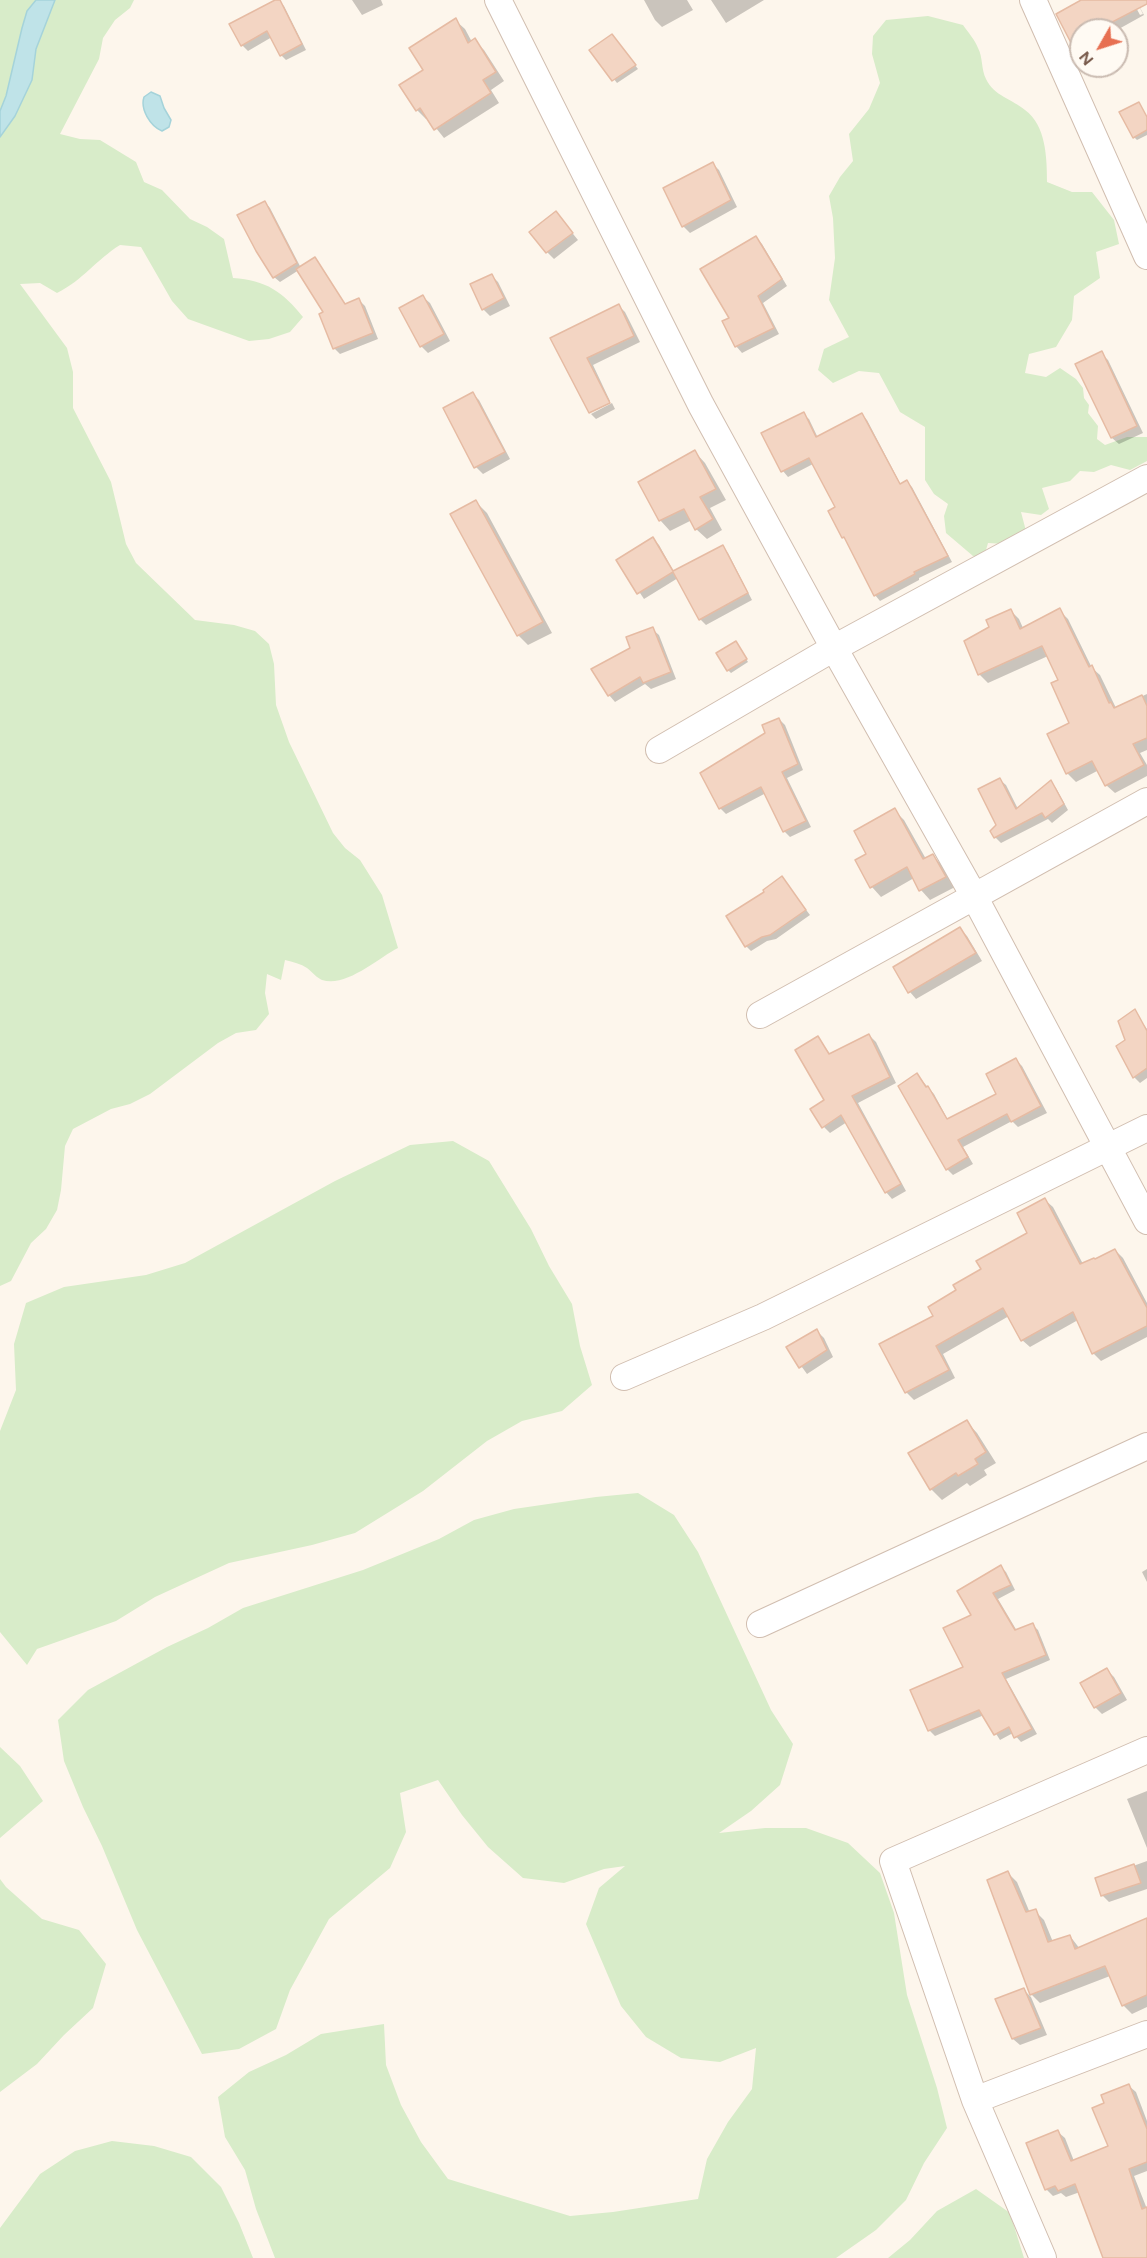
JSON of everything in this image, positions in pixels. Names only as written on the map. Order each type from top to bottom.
[{"type":"street","points":[[498,0],[701,405],[834,648],[974,896],[1147,1221]]},
{"type":"street","points":[[1033,0],[1147,256]]},
{"type":"street","points":[[659,750],[834,648],[1147,478]]},
{"type":"street","points":[[760,1015],[1147,801]]},
{"type":"street","points":[[624,1377],[763,1317],[1147,1128]]},
{"type":"street","points":[[760,1624],[1147,1446]]},
{"type":"street","points":[[1043,2258],[975,2100],[893,1861],[1147,1750]]},
{"type":"street","points":[[975,2100],[1147,2034]]},
{"type":"green space","points":[[0,0],[134,0],[130,8],[115,20],[103,38],[99,59],[60,134],[80,139],[100,140],[136,162],[144,182],[162,190],[190,219],[224,239],[233,278],[255,281],[273,289],[281,294],[303,317],[290,332],[269,339],[249,341],[188,319],[172,301],[141,247],[120,245],[57,293],[40,283],[20,284],[67,348],[73,372],[73,408],[111,482],[126,544],[136,563],[195,620],[234,625],[255,631],[269,644],[274,664],[276,705],[289,742],[333,833],[345,848],[360,860],[382,895],[398,948],[362,971],[341,980],[322,980],[305,967],[285,960],[281,980],[267,974],[265,993],[269,1014],[256,1030],[236,1033],[218,1043],[150,1094],[130,1104],[111,1109],[73,1129],[65,1146],[57,1210],[46,1229],[31,1243],[11,1281],[0,1286]]},
{"type":"green space","points":[[928,16],[963,25],[977,45],[984,75],[989,85],[1032,116],[1044,143],[1047,182],[1072,192],[1092,192],[1114,220],[1119,244],[1096,252],[1100,278],[1074,296],[1072,320],[1056,347],[1029,354],[1025,373],[1046,377],[1060,368],[1076,379],[1083,388],[1084,398],[1089,405],[1088,413],[1098,426],[1097,439],[1105,445],[1127,437],[1147,437],[1147,461],[1130,470],[1111,465],[1094,472],[1080,471],[1070,481],[1042,488],[1049,509],[1041,515],[1021,512],[1026,531],[1005,544],[988,543],[984,557],[973,556],[946,533],[944,516],[948,504],[934,494],[925,480],[925,427],[900,412],[879,373],[859,371],[833,383],[818,370],[824,349],[849,337],[829,300],[835,258],[833,218],[829,196],[853,161],[849,134],[869,109],[880,83],[872,54],[873,36],[886,20]]},
{"type":"green space","points":[[453,1141],[489,1161],[531,1229],[549,1266],[572,1304],[580,1346],[592,1385],[562,1411],[522,1421],[487,1441],[423,1491],[355,1533],[229,1563],[155,1597],[116,1621],[37,1649],[27,1665],[0,1632],[0,1431],[16,1390],[14,1344],[26,1303],[64,1287],[146,1275],[185,1263],[335,1181],[410,1145]]},
{"type":"green space","points":[[638,1493],[674,1515],[698,1552],[771,1710],[793,1744],[780,1785],[751,1811],[719,1833],[765,1828],[806,1828],[848,1843],[880,1873],[894,1913],[907,1995],[937,2088],[947,2128],[924,2163],[906,2200],[876,2230],[836,2258],[275,2258],[256,2209],[245,2170],[225,2137],[218,2097],[249,2072],[286,2055],[321,2034],[384,2024],[386,2065],[401,2105],[421,2142],[448,2179],[570,2216],[698,2199],[707,2159],[728,2122],[752,2089],[756,2048],[720,2062],[681,2058],[646,2037],[621,2006],[586,1924],[599,1888],[625,1866],[604,1869],[564,1883],[523,1878],[488,1847],[438,1780],[400,1793],[406,1832],[390,1868],[329,1919],[290,1990],[276,2029],[239,2049],[202,2054],[137,1930],[83,1807],[64,1761],[58,1720],[88,1690],[243,1608],[363,1570],[439,1539],[474,1520],[514,1509]]},
{"type":"green space","points":[[0,1747],[20,1766],[43,1801],[0,1838]]},
{"type":"green space","points":[[0,1879],[42,1919],[79,1930],[106,1964],[93,2008],[37,2064],[0,2092]]},
{"type":"green space","points":[[112,2141],[154,2146],[191,2157],[221,2187],[253,2258],[0,2258],[0,2228],[40,2174],[75,2151]]},
{"type":"green space","points":[[976,2189],[1010,2213],[1024,2258],[888,2258],[910,2240],[937,2211]]},
{"type":"water","points":[[36,0],[55,0],[36,49],[32,80],[15,116],[0,137],[0,111],[6,96],[27,11]]},
{"type":"water","points":[[151,92],[160,96],[171,120],[169,127],[162,131],[147,117],[143,107],[144,97]]},
{"type":"building","points":[[275,0],[280,0],[302,44],[280,56],[267,31],[241,46],[229,24]]},
{"type":"building","points":[[1081,0],[1147,0],[1147,4],[1120,18],[1069,18],[1069,39],[1056,14]]},
{"type":"building","points":[[456,18],[468,43],[475,38],[496,72],[483,80],[491,93],[434,130],[420,108],[416,111],[399,85],[423,70],[409,48]]},
{"type":"building","points":[[612,34],[636,65],[612,81],[589,50]]},
{"type":"building","points":[[1139,102],[1147,117],[1147,130],[1133,138],[1119,112]]},
{"type":"building","points":[[713,162],[731,200],[682,227],[663,188]]},
{"type":"building","points":[[265,201],[297,263],[273,278],[237,215]]},
{"type":"building","points":[[556,211],[573,233],[546,253],[529,232]]},
{"type":"building","points":[[756,236],[782,279],[758,296],[774,328],[735,347],[722,321],[729,318],[700,269]]},
{"type":"building","points":[[315,257],[345,304],[359,298],[373,333],[333,349],[319,314],[323,312],[296,269]]},
{"type":"building","points":[[492,274],[504,298],[482,310],[470,284]]},
{"type":"building","points":[[423,295],[444,334],[420,347],[399,308]]},
{"type":"building","points":[[619,304],[634,336],[587,358],[610,403],[589,413],[550,338]]},
{"type":"building","points":[[1102,351],[1137,426],[1111,438],[1075,364]]},
{"type":"building","points":[[473,392],[505,452],[474,468],[443,408]]},
{"type":"building","points":[[804,412],[816,437],[862,413],[900,484],[907,480],[948,556],[914,572],[915,574],[874,596],[828,511],[835,507],[809,458],[781,472],[761,433]]},
{"type":"building","points":[[695,450],[716,489],[700,497],[713,519],[695,530],[684,509],[659,521],[638,482]]},
{"type":"building","points":[[476,500],[543,622],[517,636],[450,514]]},
{"type":"building","points":[[653,537],[673,571],[723,545],[748,593],[699,620],[673,572],[637,594],[616,560]]},
{"type":"building","points":[[1060,608],[1089,667],[1092,665],[1109,703],[1111,702],[1114,708],[1142,695],[1147,706],[1147,738],[1133,744],[1144,765],[1105,786],[1092,761],[1066,774],[1047,734],[1069,723],[1051,683],[1058,680],[1042,646],[978,675],[964,641],[989,627],[986,620],[1011,609],[1020,629]]},
{"type":"building","points":[[653,627],[671,672],[643,683],[640,677],[608,696],[591,669],[630,648],[626,637]]},
{"type":"building","points":[[736,641],[747,659],[727,671],[716,653]]},
{"type":"building","points":[[779,718],[798,764],[782,772],[806,821],[783,832],[761,787],[719,809],[700,773],[765,733],[762,725]]},
{"type":"building","points":[[1000,778],[1016,809],[1051,780],[1064,804],[1045,818],[1042,813],[994,838],[990,831],[996,825],[978,789]]},
{"type":"building","points":[[895,808],[923,859],[933,854],[946,877],[919,891],[907,867],[870,888],[855,860],[866,854],[854,831]]},
{"type":"building","points":[[782,876],[806,910],[770,935],[745,947],[726,916],[764,892],[763,890]]},
{"type":"building","points":[[960,927],[976,953],[908,993],[893,967]]},
{"type":"building","points":[[1135,1009],[1147,1031],[1147,1068],[1133,1078],[1116,1046],[1125,1040],[1118,1021]]},
{"type":"building","points":[[869,1034],[890,1077],[852,1096],[901,1184],[885,1193],[841,1115],[822,1128],[810,1109],[824,1100],[795,1050],[818,1036],[829,1054]]},
{"type":"building","points":[[1016,1058],[1041,1106],[1011,1122],[1007,1114],[958,1140],[968,1157],[946,1170],[898,1086],[917,1073],[926,1087],[928,1086],[947,1119],[996,1094],[986,1074]]},
{"type":"building","points":[[1045,1198],[1080,1264],[1115,1249],[1147,1308],[1147,1326],[1092,1354],[1073,1312],[1021,1341],[1003,1308],[936,1346],[949,1370],[905,1393],[879,1344],[933,1316],[928,1307],[956,1290],[953,1285],[981,1269],[976,1261],[1027,1233],[1017,1213]]},
{"type":"building","points":[[817,1329],[827,1350],[799,1368],[786,1347]]},
{"type":"building","points":[[967,1420],[986,1452],[975,1459],[978,1464],[958,1476],[956,1473],[930,1490],[908,1453]]},
{"type":"building","points":[[1001,1565],[1011,1585],[993,1593],[1015,1630],[1033,1623],[1046,1655],[1002,1673],[1032,1729],[1014,1738],[1009,1727],[994,1735],[979,1710],[928,1731],[910,1690],[963,1667],[943,1628],[971,1615],[957,1591]]},
{"type":"building","points":[[1107,1668],[1121,1693],[1094,1708],[1080,1683]]},
{"type":"building","points":[[1134,1864],[1141,1883],[1101,1896],[1095,1878]]},
{"type":"building","points":[[1008,1871],[1026,1912],[1036,1909],[1048,1942],[1070,1935],[1075,1949],[1147,1918],[1147,1995],[1122,2006],[1105,1966],[1030,1995],[987,1880]]},
{"type":"building","points":[[1024,1988],[1041,2028],[1012,2039],[995,1999]]},
{"type":"building","points":[[1129,2084],[1147,2129],[1147,2162],[1129,2169],[1142,2209],[1147,2207],[1147,2258],[1103,2258],[1075,2184],[1058,2191],[1055,2186],[1045,2190],[1026,2143],[1058,2130],[1071,2161],[1108,2146],[1092,2108],[1104,2103],[1101,2095]]}]
